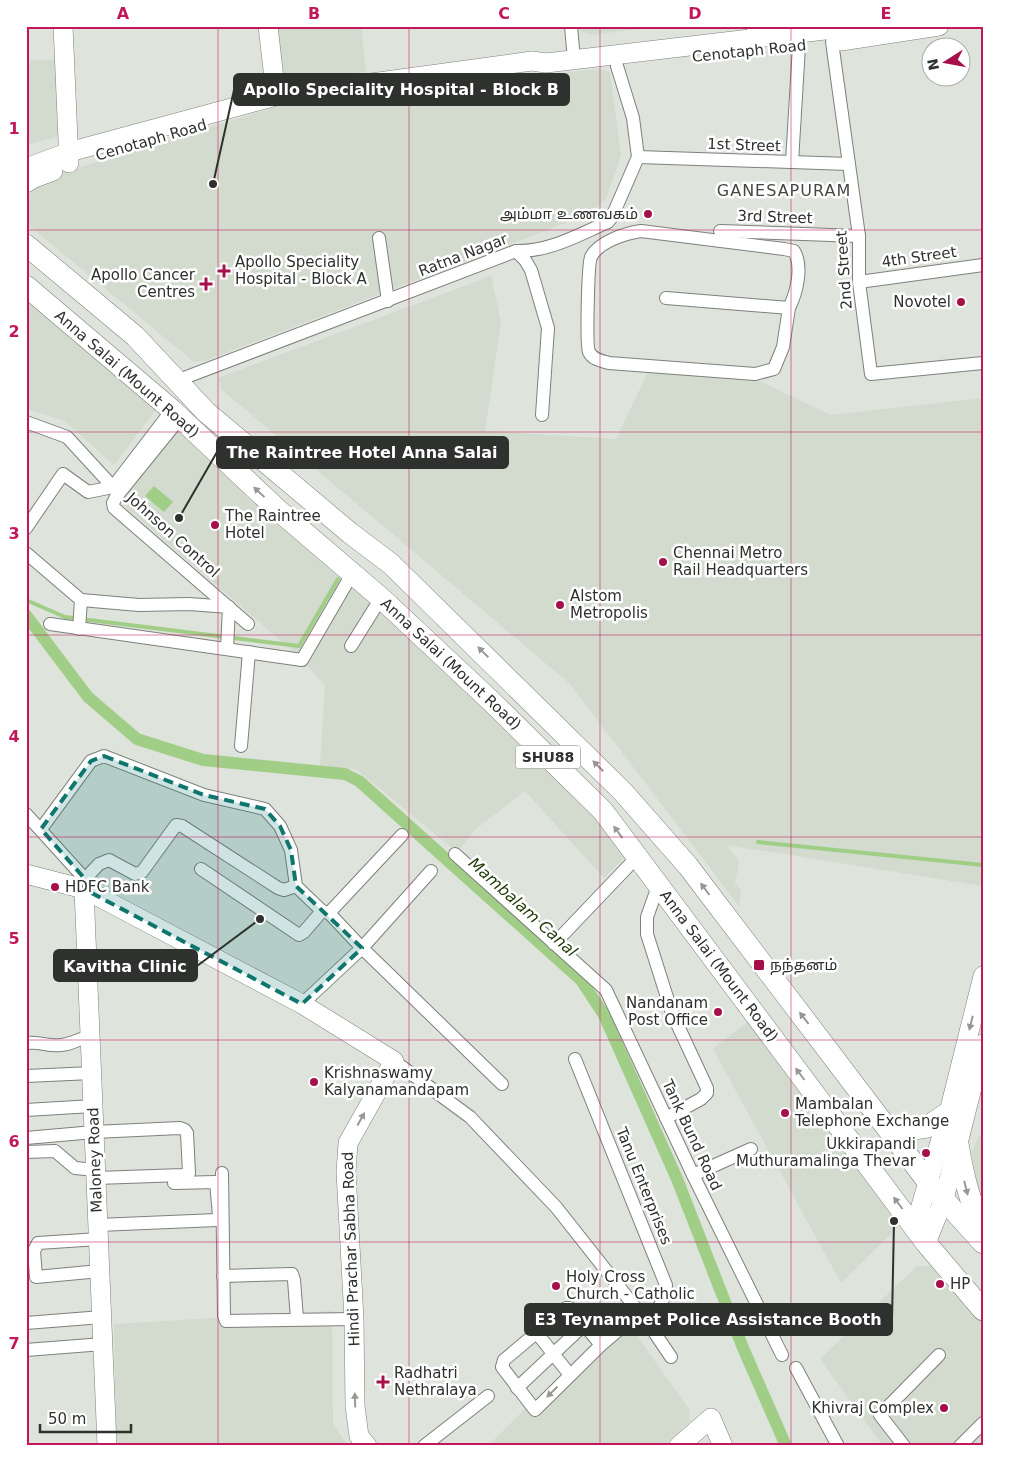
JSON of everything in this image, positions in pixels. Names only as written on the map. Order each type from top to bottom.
[{"type":"main road","name":"Anna Salai (Mount Road)","points":[[26,245],[135,336],[206,412],[384,559],[434,604],[616,783],[688,866],[892,1132],[928,1182],[983,1243]]},
{"type":"main road","name":"Anna Salai (Mount Road)","points":[[26,286],[176,414],[278,510],[381,598],[491,701],[603,811],[636,858],[920,1234],[983,1310]]},
{"type":"main road","points":[[358,579],[384,559]]},
{"type":"main road","points":[[892,1132],[927,1127],[949,1112]]},
{"type":"main road","points":[[958,1144],[966,1187],[983,1229]]},
{"type":"street","points":[[63,26],[69,158]]},
{"type":"street","points":[[268,26],[276,96]]},
{"type":"street","points":[[571,26],[561,61],[859,26]]},
{"type":"street","name":"Cenotaph Road","points":[[26,183],[69,158],[276,96],[532,61],[561,61],[573,70],[800,46],[939,26]]},
{"type":"street","name":"Cenotaph Road","points":[[600,57],[612,48],[759,27]]},
{"type":"street","name":"2nd Street","points":[[832,42],[843,106],[859,236],[859,282],[871,374],[983,363]]},
{"type":"street","points":[[792,162],[800,46]]},
{"type":"street","name":"Cenotaph Road","points":[[26,168],[281,105],[534,70],[561,61]]},
{"type":"street","points":[[617,66],[632,118],[638,157],[612,218],[608,222],[621,237]]},
{"type":"street","name":"1st Street","points":[[638,157],[849,164]]},
{"type":"street","name":"Ratna Nagar","points":[[176,381],[516,252],[531,252],[552,246],[608,222]]},
{"type":"street","points":[[642,231],[794,251],[798,257],[796,290],[789,308],[780,359],[774,369],[755,374],[598,360],[590,354],[587,341],[588,269],[591,256],[597,249],[621,237],[642,231]]},
{"type":"street","name":"3rd Street","points":[[720,231],[859,236]]},
{"type":"street","points":[[585,232],[597,249]]},
{"type":"street","points":[[379,238],[388,302]]},
{"type":"street","points":[[516,252],[525,260],[531,270],[548,328],[542,415]]},
{"type":"street","name":"4th Street","points":[[859,282],[983,265]]},
{"type":"street","points":[[666,298],[789,308]]},
{"type":"street","points":[[26,528],[62,474],[88,492],[113,487],[176,414]]},
{"type":"street","name":"Johnson Control","points":[[176,414],[116,498],[113,503],[114,508],[248,624]]},
{"type":"street","points":[[26,422],[67,437],[113,487]]},
{"type":"street","points":[[26,553],[81,600],[139,605],[189,604],[229,607],[227,647]]},
{"type":"street","points":[[50,624],[227,647],[302,660],[358,579]]},
{"type":"street","points":[[352,646],[381,598]]},
{"type":"street","points":[[80,629],[81,600]]},
{"type":"street","points":[[241,746],[249,652]]},
{"type":"street","points":[[41,829],[91,761],[104,756],[204,795],[265,809],[280,826],[291,850],[296,886],[502,1084]]},
{"type":"street","points":[[26,814],[41,829],[84,884]]},
{"type":"street","points":[[84,884],[99,864],[109,860],[135,874],[142,872],[176,825],[182,826],[278,888],[284,890],[296,886]]},
{"type":"street","points":[[201,869],[299,935],[325,912],[402,835]]},
{"type":"street","name":"Tank Bund Road","points":[[456,854],[606,990],[693,1175],[782,1355]]},
{"type":"street","points":[[554,944],[636,858]]},
{"type":"street","points":[[302,1004],[362,948],[431,872]]},
{"type":"street","points":[[26,874],[84,884],[302,1004],[394,1061],[470,1117],[556,1207],[640,1312],[671,1357]]},
{"type":"street","name":"Maloney Road","points":[[84,884],[107,1438],[96,1446]]},
{"type":"street","points":[[658,886],[647,917],[647,934],[672,1013],[707,1093],[701,1099],[666,1118]]},
{"type":"street","points":[[920,1234],[928,1182],[949,1112],[983,976]]},
{"type":"street","points":[[26,1043],[44,1042],[50,1046],[62,1045],[76,1043],[81,1038],[90,1036]]},
{"type":"street","points":[[920,1234],[944,1199],[958,1144],[975,1100],[983,1044]]},
{"type":"street","name":"Tanu Enterprises","points":[[575,1059],[666,1285],[665,1295],[650,1326]]},
{"type":"street","name":"Hindi Prachar Sabha Road","points":[[367,1446],[359,1436],[347,1319],[346,1172],[348,1143],[394,1061]]},
{"type":"street","points":[[26,1076],[92,1073]]},
{"type":"street","points":[[26,1110],[93,1106]]},
{"type":"street","points":[[26,1138],[94,1132],[185,1130],[189,1173],[184,1175],[96,1178]]},
{"type":"street","points":[[693,1175],[751,1149]]},
{"type":"street","points":[[26,1152],[55,1151],[75,1168],[96,1178],[216,1182],[218,1187],[219,1216],[212,1221],[26,1242]]},
{"type":"street","points":[[222,1173],[224,1316],[226,1321],[347,1319]]},
{"type":"street","points":[[99,1233],[38,1243],[34,1251],[36,1277],[100,1271]]},
{"type":"street","points":[[223,1276],[292,1274],[297,1319]]},
{"type":"street","points":[[601,1345],[570,1308],[566,1308],[502,1363],[517,1388],[535,1410],[601,1345],[640,1312]]},
{"type":"street","points":[[26,1323],[102,1317]]},
{"type":"street","points":[[517,1388],[584,1325]]},
{"type":"street","points":[[536,1332],[570,1375]]},
{"type":"street","points":[[26,1350],[103,1344]]},
{"type":"street","points":[[904,1446],[880,1415],[939,1355]]},
{"type":"street","points":[[796,1368],[838,1446]]},
{"type":"street","points":[[424,1446],[488,1396]]},
{"type":"street","points":[[680,1446],[711,1418],[718,1443]]},
{"type":"street","points":[[960,1446],[983,1423]]},
{"type":"highlighted area","points":[[104,756],[204,795],[265,809],[280,826],[291,850],[296,886],[362,948],[302,1004],[84,889],[85,879],[41,829],[91,761]]},
{"type":"shaded area","points":[[277,26],[361,26],[366,72],[291,81],[283,74]]},
{"type":"shaded area","points":[[579,26],[659,26],[592,35],[580,31]]},
{"type":"shaded area","points":[[62,59],[72,126],[57,137],[26,145],[26,61]]},
{"type":"shaded area","points":[[598,69],[610,72],[621,155],[606,199],[589,214],[204,361],[194,362],[26,223],[26,198],[43,181],[61,173],[282,105]]},
{"type":"shaded area","points":[[491,276],[501,322],[485,431],[616,439],[651,366],[754,378],[830,415],[983,398],[983,886],[727,845],[739,861],[735,883],[741,891],[739,906],[570,684],[221,389],[218,378]]},
{"type":"shaded area","points":[[26,291],[158,407],[114,465],[65,421],[26,409]]},
{"type":"shaded area","points":[[169,417],[459,675],[632,849],[604,878],[525,791],[476,829],[457,852],[356,769],[320,766],[325,685],[294,652],[113,496]]},
{"type":"shaded area","points":[[154,486],[173,502],[164,512],[145,496]]},
{"type":"shaded area","points":[[755,1016],[900,1216],[897,1228],[841,1283],[713,1049]]},
{"type":"shaded area","points":[[979,1135],[983,1135],[983,1204],[976,1187],[972,1153]]},
{"type":"shaded area","points":[[917,1266],[939,1266],[983,1315],[983,1446],[883,1446],[820,1359]]},
{"type":"shaded area","points":[[332,1311],[333,1424],[348,1446],[116,1446],[114,1324]]},
{"type":"shaded area","points":[[625,1319],[689,1409],[690,1422],[664,1446],[488,1446],[530,1404]]},
{"type":"waterway","points":[[26,600],[65,617],[299,646],[338,579]]},
{"type":"waterway","name":"Mambalam Canal","points":[[26,615],[88,697],[137,739],[203,760],[345,774],[359,781],[581,980],[604,1015],[677,1179],[743,1348],[786,1446]]},
{"type":"waterway","points":[[758,842],[983,865]]},
{"type":"place","name":"Apollo Speciality Hospital - Block B","points":[[213,184]]},
{"type":"place","name":"அம்மா உணவகம்","points":[[648,214]]},
{"type":"place","name":"Apollo Speciality Hospital - Block A","points":[[224,271]]},
{"type":"place","name":"Apollo Cancer Centres","points":[[206,284]]},
{"type":"place","name":"Novotel","points":[[961,302]]},
{"type":"place","name":"The Raintree Hotel Anna Salai","points":[[179,518]]},
{"type":"place","name":"The Raintree Hotel","points":[[215,525]]},
{"type":"place","name":"Chennai Metro Rail Headquarters","points":[[663,562]]},
{"type":"place","name":"Alstom Metropolis","points":[[560,605]]},
{"type":"place","name":"HDFC Bank","points":[[55,887]]},
{"type":"place","name":"Kavitha Clinic","points":[[260,919]]},
{"type":"place","name":"நந்தனம்","points":[[759,965]]},
{"type":"place","name":"Nandanam Post Office","points":[[718,1012]]},
{"type":"place","name":"Krishnaswamy Kalyanamandapam","points":[[314,1082]]},
{"type":"place","name":"Mambalan Telephone Exchange","points":[[785,1113]]},
{"type":"place","name":"Ukkirapandi Muthuramalinga Thevar","points":[[926,1153]]},
{"type":"place","name":"E3 Teynampet Police Assistance Booth","points":[[894,1221]]},
{"type":"place","name":"HP","points":[[940,1284]]},
{"type":"place","name":"Holy Cross Church - Catholic","points":[[556,1286]]},
{"type":"place","name":"Radhatri Nethralaya","points":[[383,1382]]},
{"type":"place","name":"Khivraj Complex","points":[[944,1408]]},
{"type":"district","name":"GANESAPURAM","points":[[784,190]]}]
